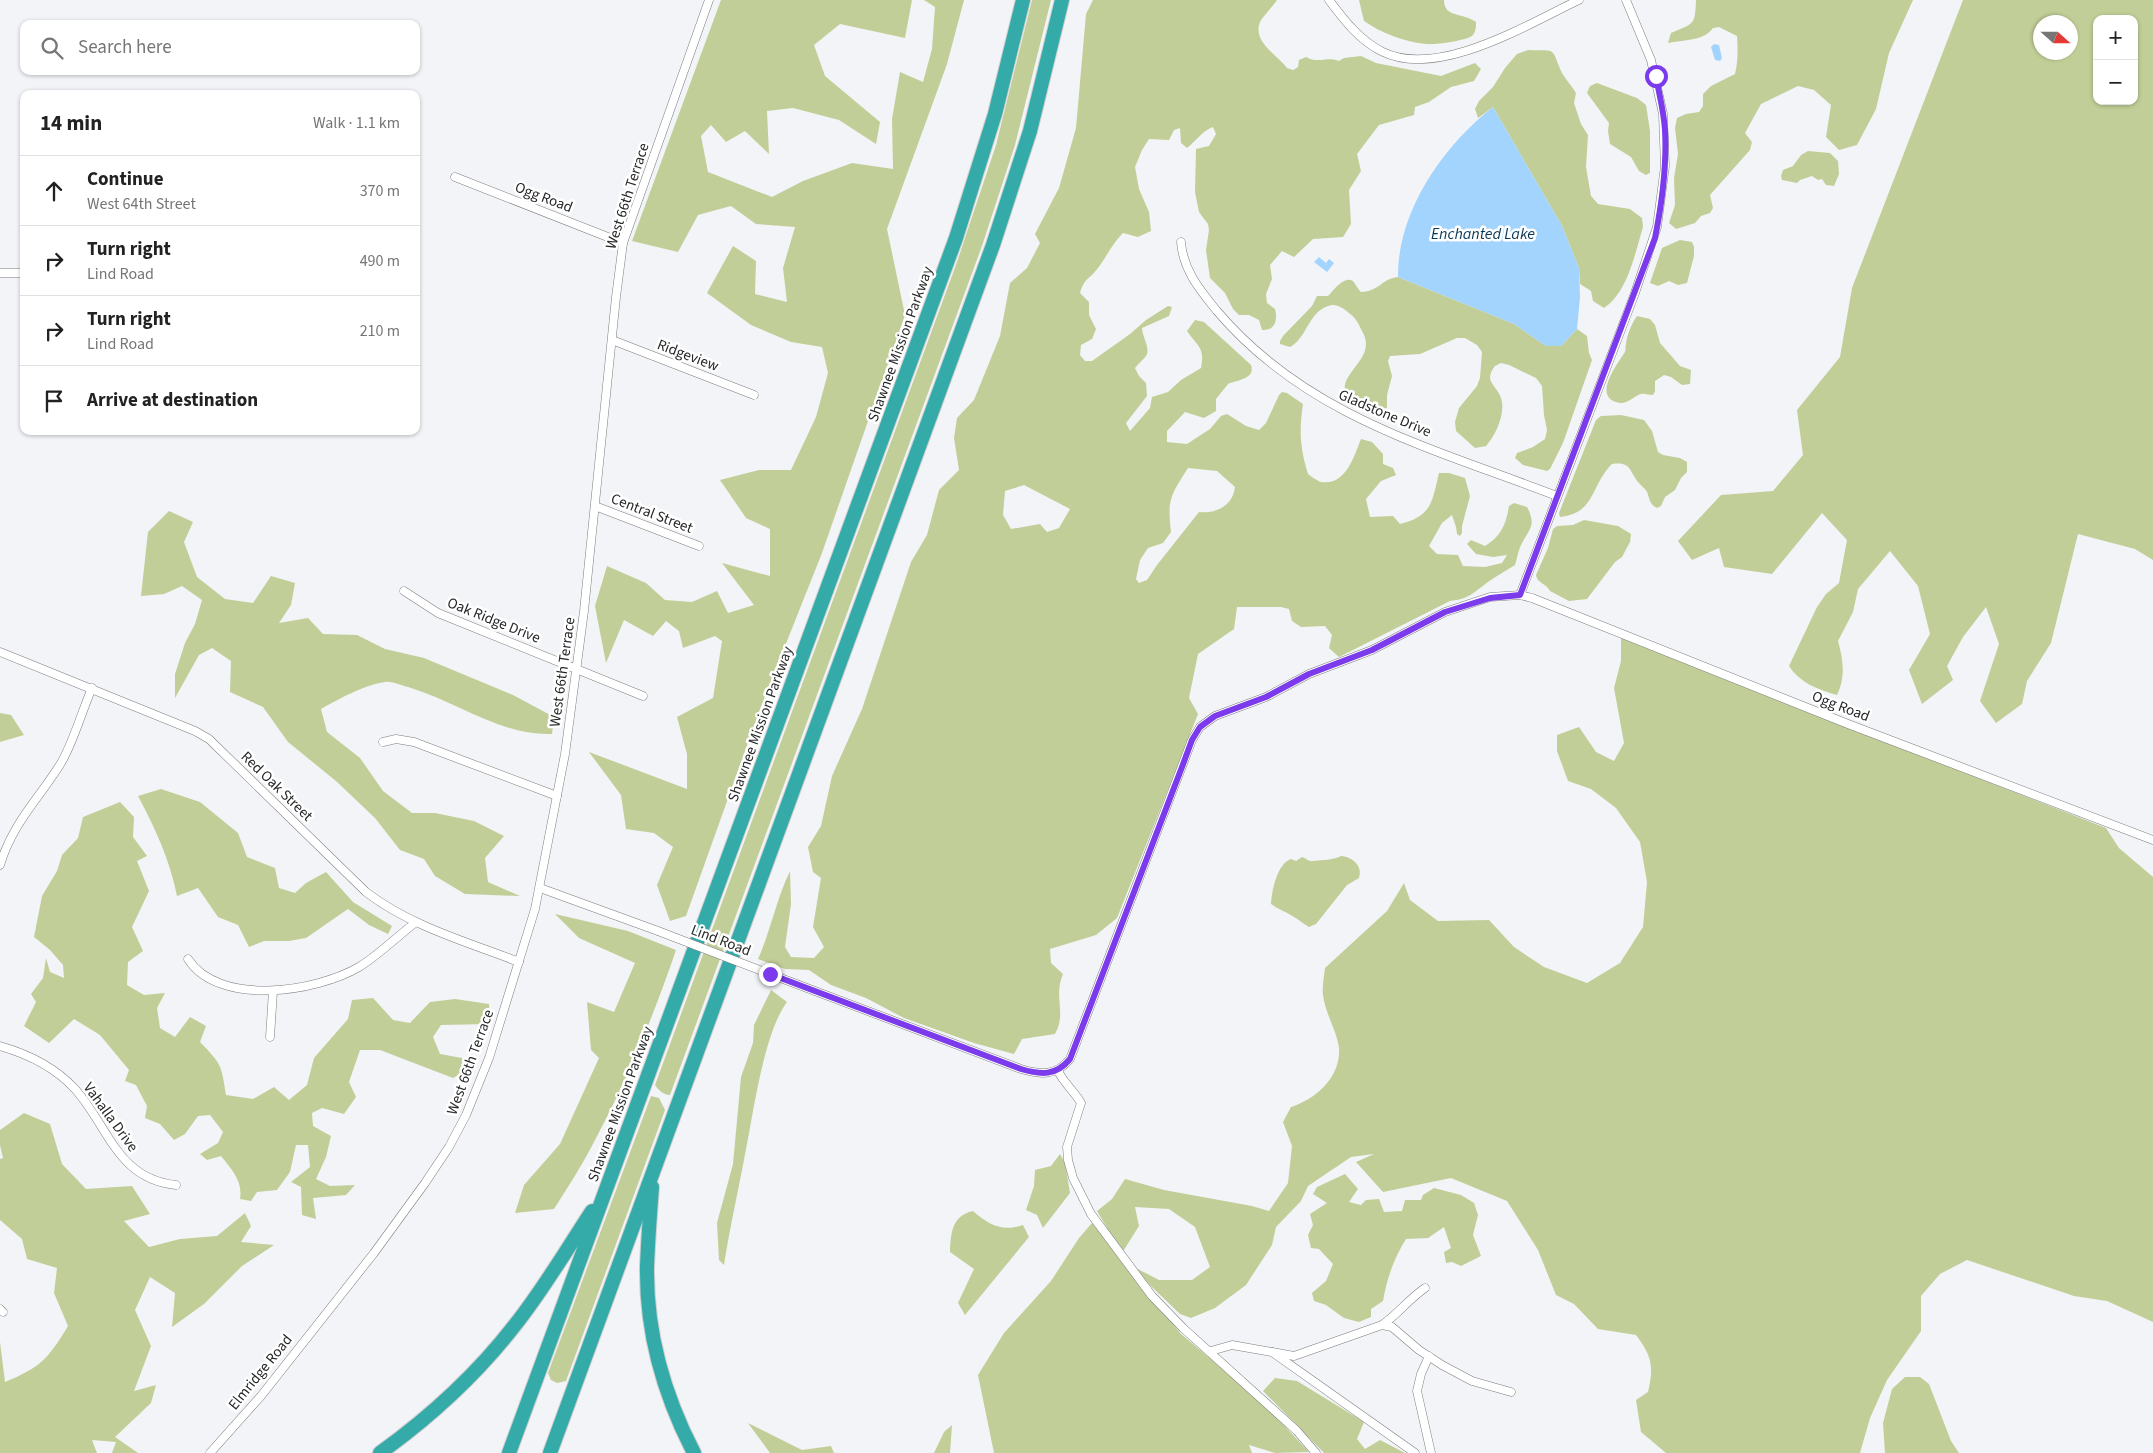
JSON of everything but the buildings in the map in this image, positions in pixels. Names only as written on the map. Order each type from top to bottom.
[{"type":"highway","name":"Shawnee Mission Parkway","points":[[509,1453],[956,238],[994,114],[1023,0]]},
{"type":"highway","points":[[550,1453],[993,245],[1030,131],[1062,0]]},
{"type":"highway","points":[[654,1170],[647,1267],[651,1326],[657,1355],[672,1405],[694,1453]]},
{"type":"highway","points":[[380,1453],[443,1402],[510,1332],[605,1192]]},
{"type":"street","name":"West 66th Terrace","points":[[330,1308],[374,1253],[449,1147],[466,1115],[489,1058],[519,962],[540,888],[577,669],[623,243],[709,0]]},
{"type":"street","points":[[1329,0],[1351,28],[1365,41],[1392,56],[1416,60],[1436,59],[1470,50],[1579,0]]},
{"type":"street","points":[[1316,1453],[1152,1296],[1108,1240],[1080,1196],[1068,1160],[1067,1147],[1081,1103],[1075,1092],[1064,1082],[1058,1070],[1070,1059],[1192,740],[1200,727],[1215,716],[1266,697],[1309,674],[1372,650],[1445,612],[1490,598],[1520,595],[1655,238],[1661,204],[1666,147],[1663,114],[1651,60],[1626,0]]},
{"type":"street","name":"Ogg Road","points":[[455,177],[623,243]]},
{"type":"street","name":"Gladstone Drive","points":[[1181,242],[1182,255],[1187,270],[1206,297],[1232,328],[1259,355],[1305,389],[1367,424],[1557,496]]},
{"type":"street","points":[[0,273],[20,273]]},
{"type":"street","name":"Ridgeview","points":[[612,340],[754,395]]},
{"type":"street","name":"Central Street","points":[[595,506],[698,546]]},
{"type":"street","name":"Oak Ridge Drive","points":[[404,591],[438,613],[643,696]]},
{"type":"street","name":"Ogg Road","points":[[1520,595],[1617,631],[1848,724],[2153,840]]},
{"type":"street","name":"Red Oak Street","points":[[0,652],[92,688],[195,731],[209,739],[366,892],[382,904],[416,922],[519,962]]},
{"type":"street","points":[[0,865],[13,833],[29,806],[61,762],[92,688]]},
{"type":"street","points":[[383,742],[396,738],[414,742],[557,796]]},
{"type":"street","name":"Lind Road","points":[[540,888],[1021,1069],[1047,1074],[1058,1070]]},
{"type":"street","points":[[188,959],[192,966],[208,977],[227,985],[246,989],[273,991],[301,988],[328,981],[360,967],[416,922]]},
{"type":"street","points":[[270,1037],[273,991]]},
{"type":"street","name":"Vahalla Drive","points":[[0,1046],[39,1060],[59,1074],[86,1102],[110,1141],[127,1163],[151,1179],[176,1185]]},
{"type":"street","points":[[1211,1351],[1232,1345],[1294,1356],[1382,1325],[1392,1318],[1407,1301],[1425,1288]]},
{"type":"street","name":"Elmridge Road","points":[[210,1453],[262,1396],[330,1308]]},
{"type":"street","points":[[1382,1325],[1392,1327],[1429,1356],[1472,1381],[1511,1392]]},
{"type":"street","points":[[1272,1352],[1415,1453]]},
{"type":"street","points":[[1429,1356],[1421,1374],[1418,1391],[1431,1453]]},
{"type":"green space","points":[[721,0],[912,0],[905,38],[840,24],[814,45],[825,76],[880,122],[876,144],[839,120],[793,108],[767,111],[769,154],[745,131],[726,142],[711,125],[701,136],[708,172],[772,197],[803,181],[852,163],[893,169],[892,119],[900,72],[923,82],[932,49],[935,7],[924,0],[964,0],[947,64],[887,229],[905,315],[822,553],[760,709],[686,916],[670,921],[657,885],[673,847],[654,833],[626,829],[621,795],[589,752],[687,789],[687,754],[677,717],[713,698],[722,641],[715,636],[683,648],[679,631],[666,621],[653,636],[624,620],[606,663],[595,606],[607,566],[646,583],[665,600],[692,602],[717,591],[728,613],[754,605],[722,563],[770,576],[770,529],[746,518],[720,480],[759,470],[791,470],[816,417],[828,373],[822,347],[791,342],[751,325],[707,293],[733,246],[756,261],[755,294],[787,302],[783,268],[795,227],[756,224],[731,206],[698,215],[678,252],[632,241]]},
{"type":"green space","points":[[1032,0],[1051,0],[1015,145],[982,246],[670,1095],[666,1094],[655,1085],[957,262],[996,145]]},
{"type":"green space","points":[[1093,0],[1277,0],[1261,20],[1258,29],[1262,41],[1287,68],[1293,70],[1298,67],[1299,60],[1306,57],[1315,60],[1330,59],[1339,61],[1344,58],[1361,56],[1376,63],[1441,76],[1475,63],[1481,69],[1474,81],[1451,87],[1429,102],[1415,107],[1414,115],[1379,125],[1357,154],[1361,171],[1349,190],[1351,224],[1343,237],[1313,239],[1294,257],[1282,251],[1270,265],[1272,279],[1266,294],[1267,303],[1275,309],[1276,321],[1273,327],[1266,330],[1262,330],[1259,320],[1249,315],[1239,315],[1233,309],[1225,293],[1210,278],[1206,250],[1208,224],[1199,212],[1195,192],[1196,149],[1209,146],[1216,134],[1213,127],[1187,148],[1181,143],[1180,128],[1174,130],[1169,140],[1149,139],[1135,167],[1139,189],[1149,212],[1151,231],[1138,237],[1123,233],[1084,284],[1080,293],[1089,302],[1089,315],[1096,329],[1092,339],[1081,345],[1080,355],[1085,361],[1092,361],[1146,320],[1168,306],[1172,307],[1169,316],[1142,328],[1147,353],[1145,358],[1135,368],[1139,376],[1146,383],[1147,396],[1126,423],[1130,431],[1150,408],[1152,397],[1168,392],[1181,380],[1201,368],[1201,351],[1187,331],[1195,320],[1204,322],[1251,365],[1252,370],[1245,378],[1228,384],[1216,399],[1216,411],[1204,418],[1185,412],[1167,431],[1167,442],[1187,444],[1210,429],[1221,416],[1227,414],[1246,426],[1259,430],[1266,423],[1279,395],[1282,392],[1287,393],[1303,404],[1301,423],[1302,448],[1308,474],[1312,477],[1321,482],[1330,482],[1343,475],[1352,461],[1361,439],[1372,442],[1383,454],[1383,464],[1393,468],[1396,475],[1381,481],[1366,499],[1370,517],[1393,516],[1400,524],[1411,521],[1425,512],[1429,506],[1439,473],[1449,473],[1465,478],[1470,496],[1462,533],[1460,536],[1457,534],[1452,515],[1442,523],[1429,546],[1437,554],[1458,555],[1463,566],[1485,567],[1502,563],[1507,555],[1493,557],[1476,554],[1467,544],[1471,540],[1485,546],[1495,538],[1504,524],[1509,506],[1514,503],[1527,507],[1532,523],[1520,547],[1515,565],[1466,597],[1450,601],[1339,657],[1329,648],[1332,635],[1325,626],[1301,627],[1292,621],[1289,609],[1281,607],[1237,607],[1234,629],[1198,654],[1189,698],[1198,714],[1117,918],[1096,935],[1050,949],[1051,963],[1063,974],[1059,990],[1060,1019],[1058,1026],[1055,1034],[1022,1039],[1014,1054],[974,1043],[904,1018],[866,998],[831,985],[809,970],[785,969],[758,959],[790,871],[791,904],[785,947],[791,957],[814,958],[824,947],[813,927],[821,878],[813,872],[808,847],[821,826],[832,776],[862,709],[911,562],[927,535],[939,490],[959,470],[954,438],[957,418],[974,400],[1000,336],[1010,283],[1027,268],[1040,243],[1035,234],[1059,188],[1076,128],[1086,14]],"holes":[[[1188,468],[1217,471],[1235,487],[1234,493],[1231,499],[1218,510],[1199,512],[1147,580],[1139,583],[1136,579],[1140,560],[1148,548],[1163,543],[1171,532],[1170,504],[1174,491]],[[1024,485],[1070,509],[1059,528],[1047,532],[1040,524],[1011,529],[1003,515],[1005,491]]]},
{"type":"green space","points":[[1359,0],[1444,0],[1447,10],[1476,22],[1474,33],[1463,40],[1430,44],[1402,39],[1364,21]]},
{"type":"green space","points":[[1696,0],[1913,0],[1889,53],[1876,109],[1857,145],[1839,150],[1826,137],[1831,105],[1814,90],[1798,86],[1761,104],[1745,133],[1752,142],[1750,150],[1710,195],[1713,208],[1710,213],[1701,216],[1695,223],[1676,229],[1669,223],[1675,205],[1674,178],[1678,154],[1675,128],[1677,118],[1699,112],[1703,106],[1703,94],[1711,86],[1735,74],[1738,51],[1737,36],[1719,27],[1713,28],[1699,38],[1668,43],[1671,33],[1689,25],[1694,19]]},
{"type":"green space","points":[[1963,0],[2153,0],[2153,560],[2135,549],[2078,534],[2051,643],[2027,681],[2022,704],[1996,723],[1980,701],[1999,644],[1986,607],[1963,637],[1947,666],[1953,680],[1922,704],[1909,670],[1930,634],[1918,586],[1890,551],[1858,589],[1853,612],[1838,641],[1843,675],[1837,695],[1810,685],[1798,677],[1789,666],[1817,607],[1826,594],[1839,583],[1847,540],[1822,513],[1772,574],[1724,567],[1719,548],[1692,560],[1678,541],[1721,495],[1773,491],[1803,455],[1797,410],[1840,357],[1852,288]]},
{"type":"green space","points":[[1528,50],[1552,52],[1562,73],[1576,93],[1574,103],[1581,124],[1588,135],[1586,167],[1591,196],[1598,204],[1630,209],[1642,218],[1643,227],[1630,271],[1619,292],[1604,308],[1593,301],[1591,291],[1580,284],[1579,268],[1562,226],[1493,107],[1478,118],[1475,109],[1479,101],[1493,87],[1517,54]]},
{"type":"green space","points":[[1597,83],[1637,98],[1646,105],[1650,131],[1650,173],[1646,175],[1639,171],[1631,157],[1610,144],[1609,123],[1587,93],[1590,86]]},
{"type":"green space","points":[[1808,151],[1830,153],[1838,161],[1839,174],[1834,186],[1826,185],[1822,179],[1818,180],[1812,176],[1797,183],[1782,180],[1783,170],[1793,166],[1801,155]]},
{"type":"green space","points":[[1680,240],[1692,242],[1694,247],[1694,256],[1687,283],[1678,285],[1669,281],[1658,286],[1650,283],[1662,248]]},
{"type":"green space","points":[[1398,277],[1514,324],[1546,346],[1561,346],[1577,329],[1587,336],[1589,353],[1592,360],[1563,443],[1550,469],[1547,471],[1523,465],[1515,458],[1517,453],[1533,447],[1545,439],[1547,430],[1542,386],[1536,378],[1509,365],[1501,363],[1495,366],[1490,376],[1501,398],[1502,410],[1499,424],[1486,446],[1475,448],[1456,431],[1455,422],[1459,408],[1477,386],[1480,378],[1482,352],[1477,345],[1465,338],[1457,338],[1420,354],[1390,356],[1388,361],[1392,376],[1387,395],[1387,409],[1375,414],[1353,404],[1345,393],[1345,385],[1362,357],[1366,341],[1357,321],[1344,309],[1334,305],[1321,309],[1296,343],[1290,347],[1280,344],[1283,336],[1312,306],[1317,296],[1328,296],[1339,284],[1346,280],[1353,281],[1361,292],[1372,290],[1392,278]]},
{"type":"green space","points":[[1637,316],[1650,319],[1655,325],[1660,343],[1680,366],[1691,370],[1690,384],[1682,385],[1671,377],[1664,375],[1655,381],[1653,395],[1641,394],[1620,403],[1610,398],[1607,392],[1607,385],[1613,370],[1625,352],[1629,333]]},
{"type":"green space","points":[[1621,415],[1644,420],[1652,431],[1658,452],[1687,462],[1687,472],[1681,478],[1675,490],[1665,497],[1661,506],[1657,508],[1651,503],[1646,491],[1627,466],[1612,464],[1605,472],[1586,504],[1572,514],[1560,517],[1559,513],[1596,420],[1601,416]]},
{"type":"green space","points":[[169,511],[193,522],[184,542],[197,577],[225,599],[253,603],[271,576],[295,583],[291,605],[279,623],[308,618],[323,634],[357,635],[385,649],[424,658],[513,695],[554,717],[552,734],[515,730],[428,694],[388,682],[360,689],[321,709],[327,732],[360,758],[383,791],[412,813],[435,813],[474,821],[504,836],[485,858],[488,882],[520,896],[465,894],[435,876],[424,859],[400,850],[375,818],[336,781],[288,742],[263,707],[230,692],[231,661],[212,648],[199,655],[175,698],[175,674],[185,643],[195,624],[202,600],[182,586],[164,594],[141,596],[148,532]]},
{"type":"green space","points":[[1584,520],[1618,526],[1631,534],[1630,542],[1622,557],[1615,562],[1587,599],[1569,601],[1550,591],[1538,580],[1536,575],[1548,548],[1553,529],[1557,526],[1573,525]]},
{"type":"green space","points":[[1621,638],[2106,828],[2119,848],[2153,877],[2153,1322],[2107,1301],[2074,1296],[1967,1260],[1940,1274],[1921,1296],[1921,1331],[1887,1380],[1870,1418],[1860,1453],[1666,1453],[1641,1432],[1636,1400],[1648,1392],[1651,1369],[1645,1349],[1636,1335],[1598,1329],[1574,1304],[1556,1295],[1538,1250],[1507,1201],[1451,1178],[1383,1192],[1356,1162],[1374,1154],[1351,1157],[1308,1186],[1301,1201],[1276,1227],[1272,1245],[1246,1285],[1215,1308],[1191,1318],[1180,1314],[1128,1264],[1159,1280],[1192,1280],[1210,1267],[1195,1227],[1169,1209],[1135,1207],[1139,1226],[1122,1253],[1097,1211],[1112,1199],[1125,1179],[1164,1190],[1252,1206],[1269,1211],[1288,1183],[1292,1146],[1283,1122],[1291,1107],[1309,1098],[1325,1085],[1336,1068],[1339,1059],[1338,1042],[1323,995],[1325,968],[1387,911],[1404,883],[1410,900],[1438,921],[1489,920],[1514,947],[1544,967],[1587,983],[1620,963],[1643,927],[1647,882],[1640,842],[1616,808],[1591,789],[1568,781],[1557,751],[1557,735],[1579,727],[1596,752],[1614,761],[1624,743],[1614,688],[1621,661]]},
{"type":"green space","points":[[0,713],[11,715],[24,735],[0,742]]},
{"type":"green space","points":[[161,789],[200,802],[238,833],[247,857],[275,868],[279,888],[295,893],[306,883],[326,872],[353,902],[392,926],[388,934],[369,925],[348,909],[306,938],[289,941],[264,941],[249,947],[238,925],[218,917],[198,888],[177,896],[161,844],[138,796]]},
{"type":"green space","points":[[120,802],[134,817],[133,837],[147,856],[137,861],[149,891],[132,927],[143,951],[128,962],[127,985],[144,995],[165,993],[157,1008],[160,1028],[175,1037],[190,1017],[206,1026],[200,1042],[217,1061],[223,1077],[226,1095],[253,1099],[274,1087],[289,1100],[307,1085],[314,1058],[348,1019],[352,1000],[373,998],[393,1020],[410,1023],[430,1002],[455,999],[489,1004],[490,1024],[441,1025],[433,1037],[440,1054],[473,1060],[464,1072],[453,1078],[380,1050],[360,1050],[349,1082],[356,1097],[344,1114],[322,1108],[312,1113],[313,1126],[331,1136],[326,1157],[316,1179],[330,1186],[355,1185],[346,1195],[313,1198],[316,1219],[302,1215],[301,1187],[291,1182],[310,1167],[308,1145],[296,1145],[290,1172],[277,1190],[257,1192],[251,1201],[240,1199],[238,1181],[221,1156],[207,1160],[200,1154],[218,1143],[223,1132],[210,1115],[198,1116],[185,1134],[174,1140],[160,1124],[145,1118],[147,1106],[136,1085],[125,1081],[129,1070],[100,1035],[74,1019],[49,1043],[24,1026],[36,1002],[31,994],[43,978],[46,958],[50,972],[64,978],[63,965],[50,950],[34,937],[42,896],[57,871],[62,855],[78,838],[83,817]]},
{"type":"green space","points":[[1341,856],[1349,858],[1356,863],[1360,870],[1359,878],[1347,885],[1316,924],[1309,927],[1271,904],[1276,878],[1286,862],[1291,859],[1296,861],[1302,857],[1312,861]]},
{"type":"green space","points":[[555,914],[628,931],[676,950],[659,999],[629,1071],[607,1117],[575,1175],[554,1209],[515,1213],[524,1185],[560,1144],[599,1058],[591,1050],[587,1002],[614,1012],[635,963],[579,938]]},
{"type":"green space","points":[[771,990],[787,1002],[772,1032],[761,1072],[724,1265],[719,1260],[717,1223],[733,1164],[741,1077],[753,1043],[754,1025]]},
{"type":"green space","points":[[651,1096],[659,1098],[665,1110],[566,1381],[557,1383],[551,1380],[548,1373]]},
{"type":"green space","points":[[24,1113],[50,1124],[62,1164],[86,1189],[132,1186],[150,1214],[124,1221],[149,1247],[180,1239],[217,1236],[245,1213],[251,1226],[241,1242],[274,1245],[242,1266],[204,1304],[172,1327],[175,1293],[150,1277],[135,1310],[151,1346],[134,1391],[156,1385],[151,1403],[115,1437],[138,1453],[112,1453],[116,1442],[92,1440],[97,1453],[0,1453],[0,1342],[5,1382],[27,1372],[42,1361],[55,1347],[68,1326],[54,1293],[57,1268],[27,1259],[22,1239],[0,1220],[0,1159],[3,1158],[0,1145],[0,1130]]},
{"type":"green space","points":[[1060,1154],[1065,1163],[1070,1193],[1043,1228],[1037,1215],[1026,1210],[1034,1186],[1035,1170],[1051,1166]]},
{"type":"green space","points":[[1345,1174],[1358,1189],[1349,1202],[1361,1205],[1366,1200],[1379,1199],[1384,1212],[1402,1211],[1405,1200],[1421,1200],[1423,1195],[1434,1188],[1461,1195],[1474,1203],[1478,1215],[1473,1235],[1481,1256],[1461,1266],[1452,1262],[1446,1263],[1444,1252],[1451,1248],[1444,1227],[1428,1238],[1406,1239],[1392,1268],[1383,1301],[1371,1309],[1371,1317],[1359,1322],[1344,1318],[1326,1305],[1314,1301],[1312,1293],[1326,1281],[1333,1264],[1319,1249],[1311,1248],[1308,1235],[1313,1225],[1310,1214],[1327,1203],[1313,1194],[1317,1187]]},
{"type":"green space","points":[[973,1211],[996,1226],[1009,1228],[1023,1225],[1029,1237],[965,1315],[958,1303],[974,1269],[950,1252],[950,1245],[956,1221],[966,1213]]},
{"type":"green space","points":[[1092,1223],[1181,1334],[1264,1404],[1309,1452],[1275,1453],[1249,1445],[1252,1453],[994,1453],[978,1375],[1004,1333],[1051,1281],[1079,1238]]},
{"type":"green space","points":[[1905,1377],[1920,1377],[1929,1384],[1951,1441],[1959,1453],[1885,1453],[1883,1423],[1892,1389]]},
{"type":"green space","points":[[1275,1378],[1297,1381],[1364,1422],[1357,1439],[1365,1449],[1380,1440],[1405,1453],[1324,1453],[1263,1391]]},
{"type":"green space","points":[[748,1423],[802,1450],[831,1446],[834,1453],[770,1453]]},
{"type":"green space","points":[[952,1425],[950,1453],[934,1453],[944,1432]]},
{"type":"water","points":[[1714,44],[1719,45],[1722,58],[1720,61],[1715,60],[1711,47]]},
{"type":"water","name":"Enchanted Lake","points":[[1493,107],[1562,226],[1579,268],[1580,297],[1577,329],[1561,346],[1546,346],[1514,324],[1398,277],[1405,228],[1426,182],[1457,141]]},
{"type":"water","points":[[1319,257],[1326,263],[1329,259],[1334,263],[1327,272],[1314,262]]},
{"type":"route","points":[[770,974],[1021,1069],[1047,1074],[1064,1066],[1070,1059],[1192,740],[1200,727],[1215,716],[1266,697],[1309,674],[1372,650],[1445,612],[1490,598],[1520,595],[1655,238],[1664,185],[1666,147],[1663,114],[1656,76]]}]
